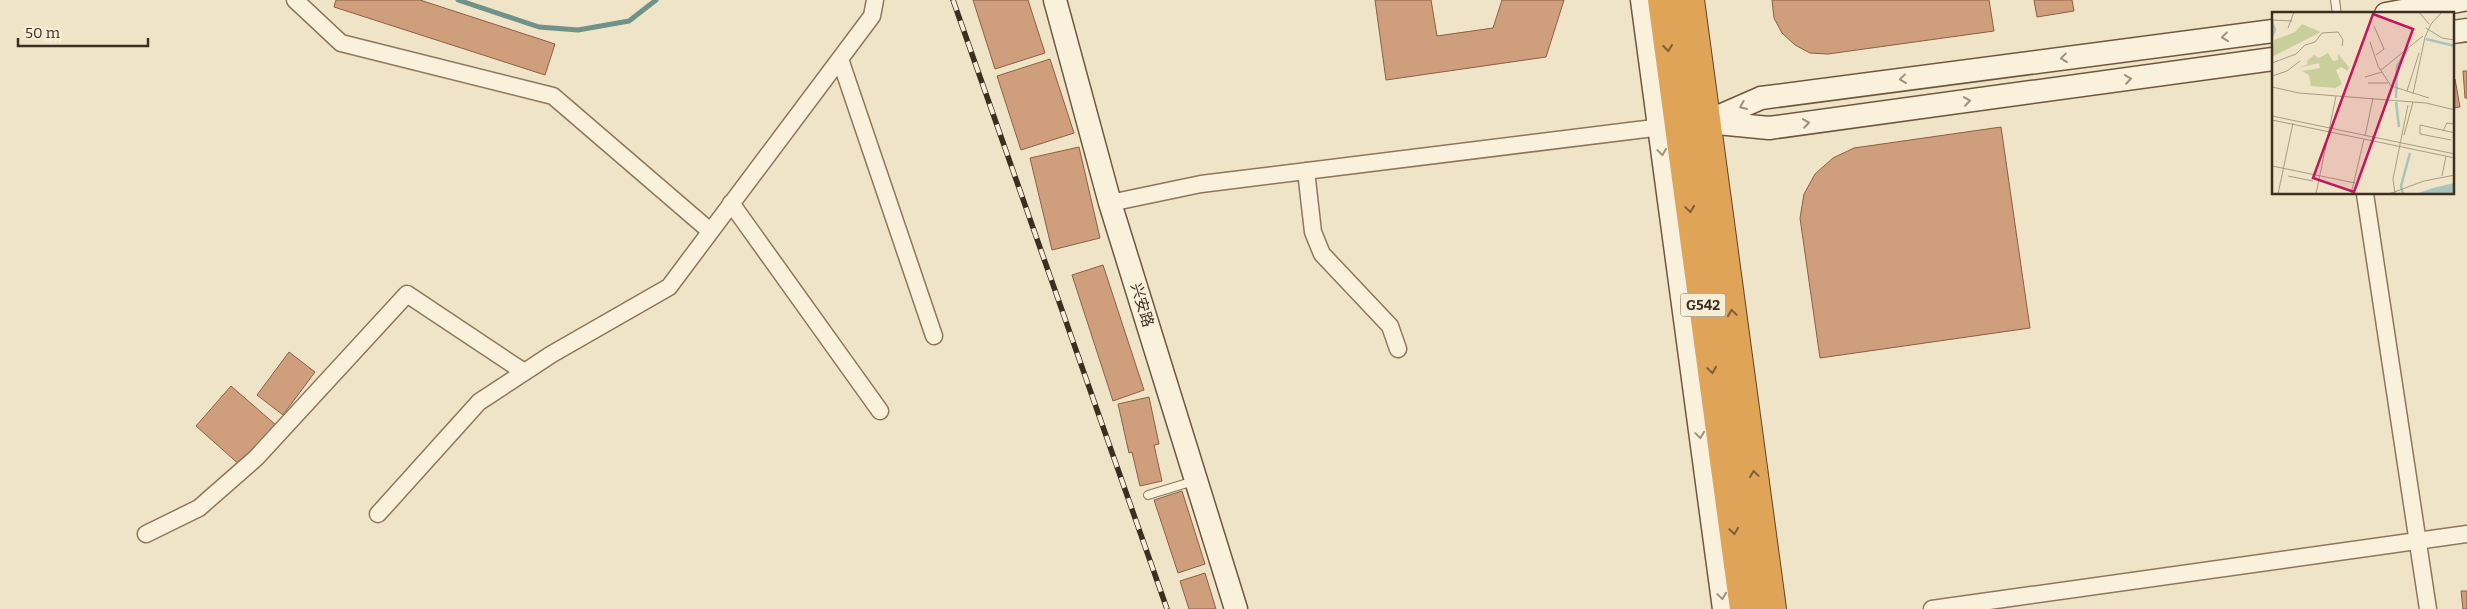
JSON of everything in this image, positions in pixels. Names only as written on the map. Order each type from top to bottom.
[{"type":"highway","name":"G542","points":[[1662,0],[1668,126],[1744,609]]},
{"type":"highway","name":"G542","points":[[1690,0],[1772,609]]},
{"type":"street","points":[[295,0],[341,43],[553,96],[710,231]]},
{"type":"street","points":[[378,514],[479,402],[524,372],[629,308],[669,287],[872,16],[875,0]]},
{"type":"street","name":"兴安路","points":[[1055,0],[1110,203],[1236,609]]},
{"type":"street","points":[[1642,0],[1668,126],[1724,609]]},
{"type":"street","points":[[2397,12],[2464,0]]},
{"type":"street","points":[[2454,32],[2467,30]]},
{"type":"street","points":[[1706,122],[1761,98],[2272,31]]},
{"type":"street","points":[[840,59],[934,336]]},
{"type":"street","points":[[1110,203],[1201,184],[1668,126],[1706,122],[1769,128],[2272,59]]},
{"type":"street","points":[[1306,171],[1313,232],[1322,254],[1390,326],[1398,349]]},
{"type":"street","points":[[2365,195],[2428,609]]},
{"type":"street","points":[[731,203],[880,411]]},
{"type":"street","points":[[146,534],[199,508],[256,458],[407,294],[524,372]]},
{"type":"street","points":[[1932,609],[2467,534]]},
{"type":"lane","points":[[1148,495],[1196,480]]},
{"type":"building","points":[[336,0],[420,0],[555,44],[545,75],[334,7]]},
{"type":"building","points":[[973,0],[1028,0],[1045,53],[995,69]]},
{"type":"building","points":[[1375,0],[1431,0],[1437,36],[1493,28],[1502,0],[1564,0],[1546,57],[1386,80]]},
{"type":"building","points":[[1772,0],[1989,0],[1994,31],[1828,54],[1810,53],[1795,45],[1782,33],[1774,18]]},
{"type":"building","points":[[2034,0],[2072,0],[2074,11],[2037,17]]},
{"type":"building","points":[[1050,59],[1074,133],[1021,150],[997,76]]},
{"type":"building","points":[[2463,71],[2467,71],[2467,98],[2465,98]]},
{"type":"building","points":[[2454,80],[2460,107],[2454,108]]},
{"type":"building","points":[[2001,127],[2030,328],[1820,358],[1800,218],[1804,194],[1815,174],[1833,158],[1854,148]]},
{"type":"building","points":[[1079,147],[1100,238],[1052,250],[1030,158]]},
{"type":"building","points":[[1103,265],[1144,390],[1113,401],[1072,275]]},
{"type":"building","points":[[289,352],[315,372],[283,415],[257,395]]},
{"type":"building","points":[[231,386],[276,425],[241,466],[196,426]]},
{"type":"building","points":[[1149,397],[1159,444],[1154,445],[1162,481],[1140,486],[1132,452],[1129,453],[1118,404]]},
{"type":"building","points":[[1182,491],[1205,564],[1178,573],[1154,500]]},
{"type":"building","points":[[1205,573],[1216,609],[1189,609],[1180,581]]},
{"type":"building","points":[[2461,591],[2467,591],[2467,609],[2463,609]]},
{"type":"waterway","points":[[458,0],[539,27],[578,30],[629,21],[656,0]]},
{"type":"railway","points":[[953,0],[1167,609]]}]
